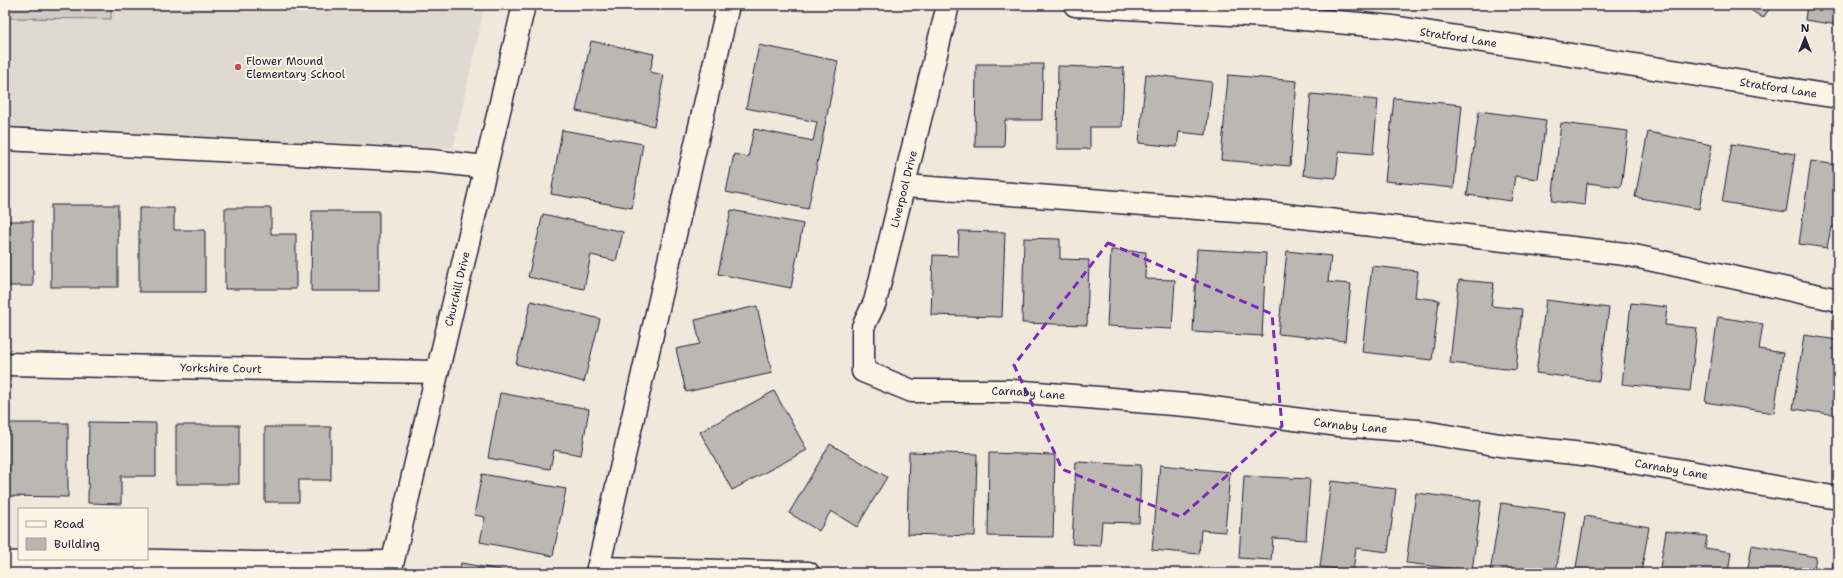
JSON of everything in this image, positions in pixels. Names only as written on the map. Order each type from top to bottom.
[{"type":"street","name":"Churchill Drive","points":[[391,568],[436,372],[524,5]]},
{"type":"street","points":[[728,5],[597,571],[808,573]]},
{"type":"street","name":"Liverpool Drive","points":[[863,371],[863,327],[875,302],[948,5]]},
{"type":"street","name":"Stratford Lane","points":[[1075,5],[1281,17],[1393,27],[1838,98]]},
{"type":"street","points":[[5,139],[431,161],[485,167]]},
{"type":"street","points":[[904,186],[1276,214],[1625,254],[1838,300]]},
{"type":"street","name":"Yorkshire Court","points":[[5,364],[436,372]]},
{"type":"street","name":"Carnaby Lane","points":[[863,371],[912,391],[1012,391],[1198,406],[1339,425],[1418,431],[1500,445],[1592,455],[1838,498]]},
{"type":"street","points":[[5,563],[115,560],[391,568]]},
{"type":"highlighted area","points":[[1108,243],[1272,314],[1282,426],[1181,517],[1062,469],[1014,365]]},
{"type":"shaded area","name":"Flower Mound Elementary School","points":[[5,5],[485,5],[453,148],[5,129]]},
{"type":"shaded area","points":[[5,5],[111,5],[111,19],[5,18]]},
{"type":"building","points":[[1743,5],[1772,5],[1763,18]]},
{"type":"building","points":[[1807,5],[1838,5],[1838,25],[1805,20]]},
{"type":"building","points":[[591,41],[654,54],[650,72],[664,75],[654,126],[576,111]]},
{"type":"building","points":[[759,45],[838,61],[808,209],[726,192],[734,154],[748,157],[754,129],[813,141],[817,122],[746,108]]},
{"type":"building","points":[[976,64],[1043,64],[1042,120],[1005,120],[1004,147],[975,147]]},
{"type":"building","points":[[1058,66],[1124,68],[1122,127],[1090,127],[1090,149],[1057,149]]},
{"type":"building","points":[[1146,74],[1212,82],[1206,135],[1179,132],[1177,147],[1139,143]]},
{"type":"building","points":[[1228,75],[1297,81],[1290,166],[1221,160]]},
{"type":"building","points":[[1311,94],[1378,100],[1373,154],[1339,151],[1336,178],[1303,175]]},
{"type":"building","points":[[1394,98],[1462,105],[1454,188],[1385,181]]},
{"type":"building","points":[[1479,111],[1546,120],[1538,179],[1515,176],[1511,201],[1467,195]]},
{"type":"building","points":[[1561,123],[1628,131],[1621,187],[1587,183],[1585,205],[1552,201]]},
{"type":"building","points":[[562,130],[643,144],[632,208],[551,194]]},
{"type":"building","points":[[1648,132],[1712,145],[1699,209],[1635,197]]},
{"type":"building","points":[[1732,144],[1795,154],[1786,212],[1722,202]]},
{"type":"building","points":[[1811,161],[1838,165],[1838,228],[1831,227],[1827,248],[1799,244]]},
{"type":"building","points":[[51,205],[118,205],[118,287],[51,287]]},
{"type":"building","points":[[139,208],[174,208],[174,230],[205,230],[205,292],[139,292]]},
{"type":"building","points":[[225,208],[271,208],[271,234],[296,234],[296,289],[225,289]]},
{"type":"building","points":[[731,210],[803,224],[791,288],[718,274]]},
{"type":"building","points":[[312,211],[379,211],[379,291],[311,291]]},
{"type":"building","points":[[543,214],[623,232],[616,261],[591,255],[584,289],[528,277]]},
{"type":"building","points":[[5,221],[33,221],[33,286],[5,286]]},
{"type":"building","points":[[959,231],[1005,232],[1002,317],[931,315],[933,255],[958,256]]},
{"type":"building","points":[[1024,238],[1060,239],[1060,259],[1089,260],[1087,325],[1022,323]]},
{"type":"building","points":[[1197,249],[1266,253],[1262,336],[1193,332]]},
{"type":"building","points":[[1111,250],[1146,252],[1145,279],[1175,280],[1172,329],[1107,326]]},
{"type":"building","points":[[1287,251],[1331,256],[1328,282],[1351,284],[1345,341],[1278,334]]},
{"type":"building","points":[[1372,266],[1418,271],[1415,297],[1439,300],[1432,360],[1362,352]]},
{"type":"building","points":[[1459,280],[1494,283],[1491,306],[1522,309],[1516,370],[1450,363]]},
{"type":"building","points":[[1546,300],[1609,308],[1599,381],[1536,373]]},
{"type":"building","points":[[531,301],[600,319],[584,382],[516,364]]},
{"type":"building","points":[[1631,303],[1667,307],[1665,325],[1697,328],[1690,391],[1622,384]]},
{"type":"building","points":[[757,306],[772,373],[686,392],[676,349],[700,344],[695,320]]},
{"type":"building","points":[[1718,317],[1763,324],[1759,349],[1783,353],[1774,413],[1705,402]]},
{"type":"building","points":[[1804,335],[1838,340],[1838,415],[1793,409]]},
{"type":"building","points":[[774,391],[807,450],[732,490],[700,432]]},
{"type":"building","points":[[500,393],[589,409],[581,455],[554,450],[550,469],[488,458]]},
{"type":"building","points":[[89,422],[156,423],[156,476],[121,476],[121,504],[88,503]]},
{"type":"building","points":[[5,423],[68,423],[68,497],[5,496]]},
{"type":"building","points":[[176,425],[239,425],[239,484],[176,484]]},
{"type":"building","points":[[265,427],[331,427],[331,480],[299,480],[299,502],[265,502]]},
{"type":"building","points":[[830,444],[887,477],[857,527],[831,511],[819,531],[789,513]]},
{"type":"building","points":[[909,452],[977,454],[975,536],[907,534]]},
{"type":"building","points":[[989,453],[1055,455],[1053,537],[988,536]]},
{"type":"building","points":[[1076,462],[1141,465],[1139,523],[1102,522],[1100,546],[1072,544]]},
{"type":"building","points":[[1160,465],[1230,472],[1225,532],[1201,530],[1199,554],[1152,550]]},
{"type":"building","points":[[482,474],[566,489],[553,556],[480,542],[485,517],[474,515]]},
{"type":"building","points":[[1244,476],[1310,479],[1306,540],[1273,538],[1271,560],[1239,558]]},
{"type":"building","points":[[1331,481],[1396,489],[1388,552],[1356,548],[1353,571],[1320,567]]},
{"type":"building","points":[[1416,493],[1481,501],[1472,571],[1406,563]]},
{"type":"building","points":[[1501,503],[1565,512],[1556,573],[1490,573]]},
{"type":"building","points":[[1585,516],[1649,527],[1641,573],[1575,573]]},
{"type":"building","points":[[1666,531],[1707,536],[1705,548],[1731,552],[1728,573],[1659,573]]},
{"type":"building","points":[[1752,545],[1816,557],[1813,573],[1747,573]]},
{"type":"building","points":[[1833,562],[1838,563],[1838,573],[1831,573]]},
{"type":"building","points":[[461,563],[517,573],[459,573]]},
{"type":"place","name":"Flower Mound Elementary School","points":[[238,67]]}]
